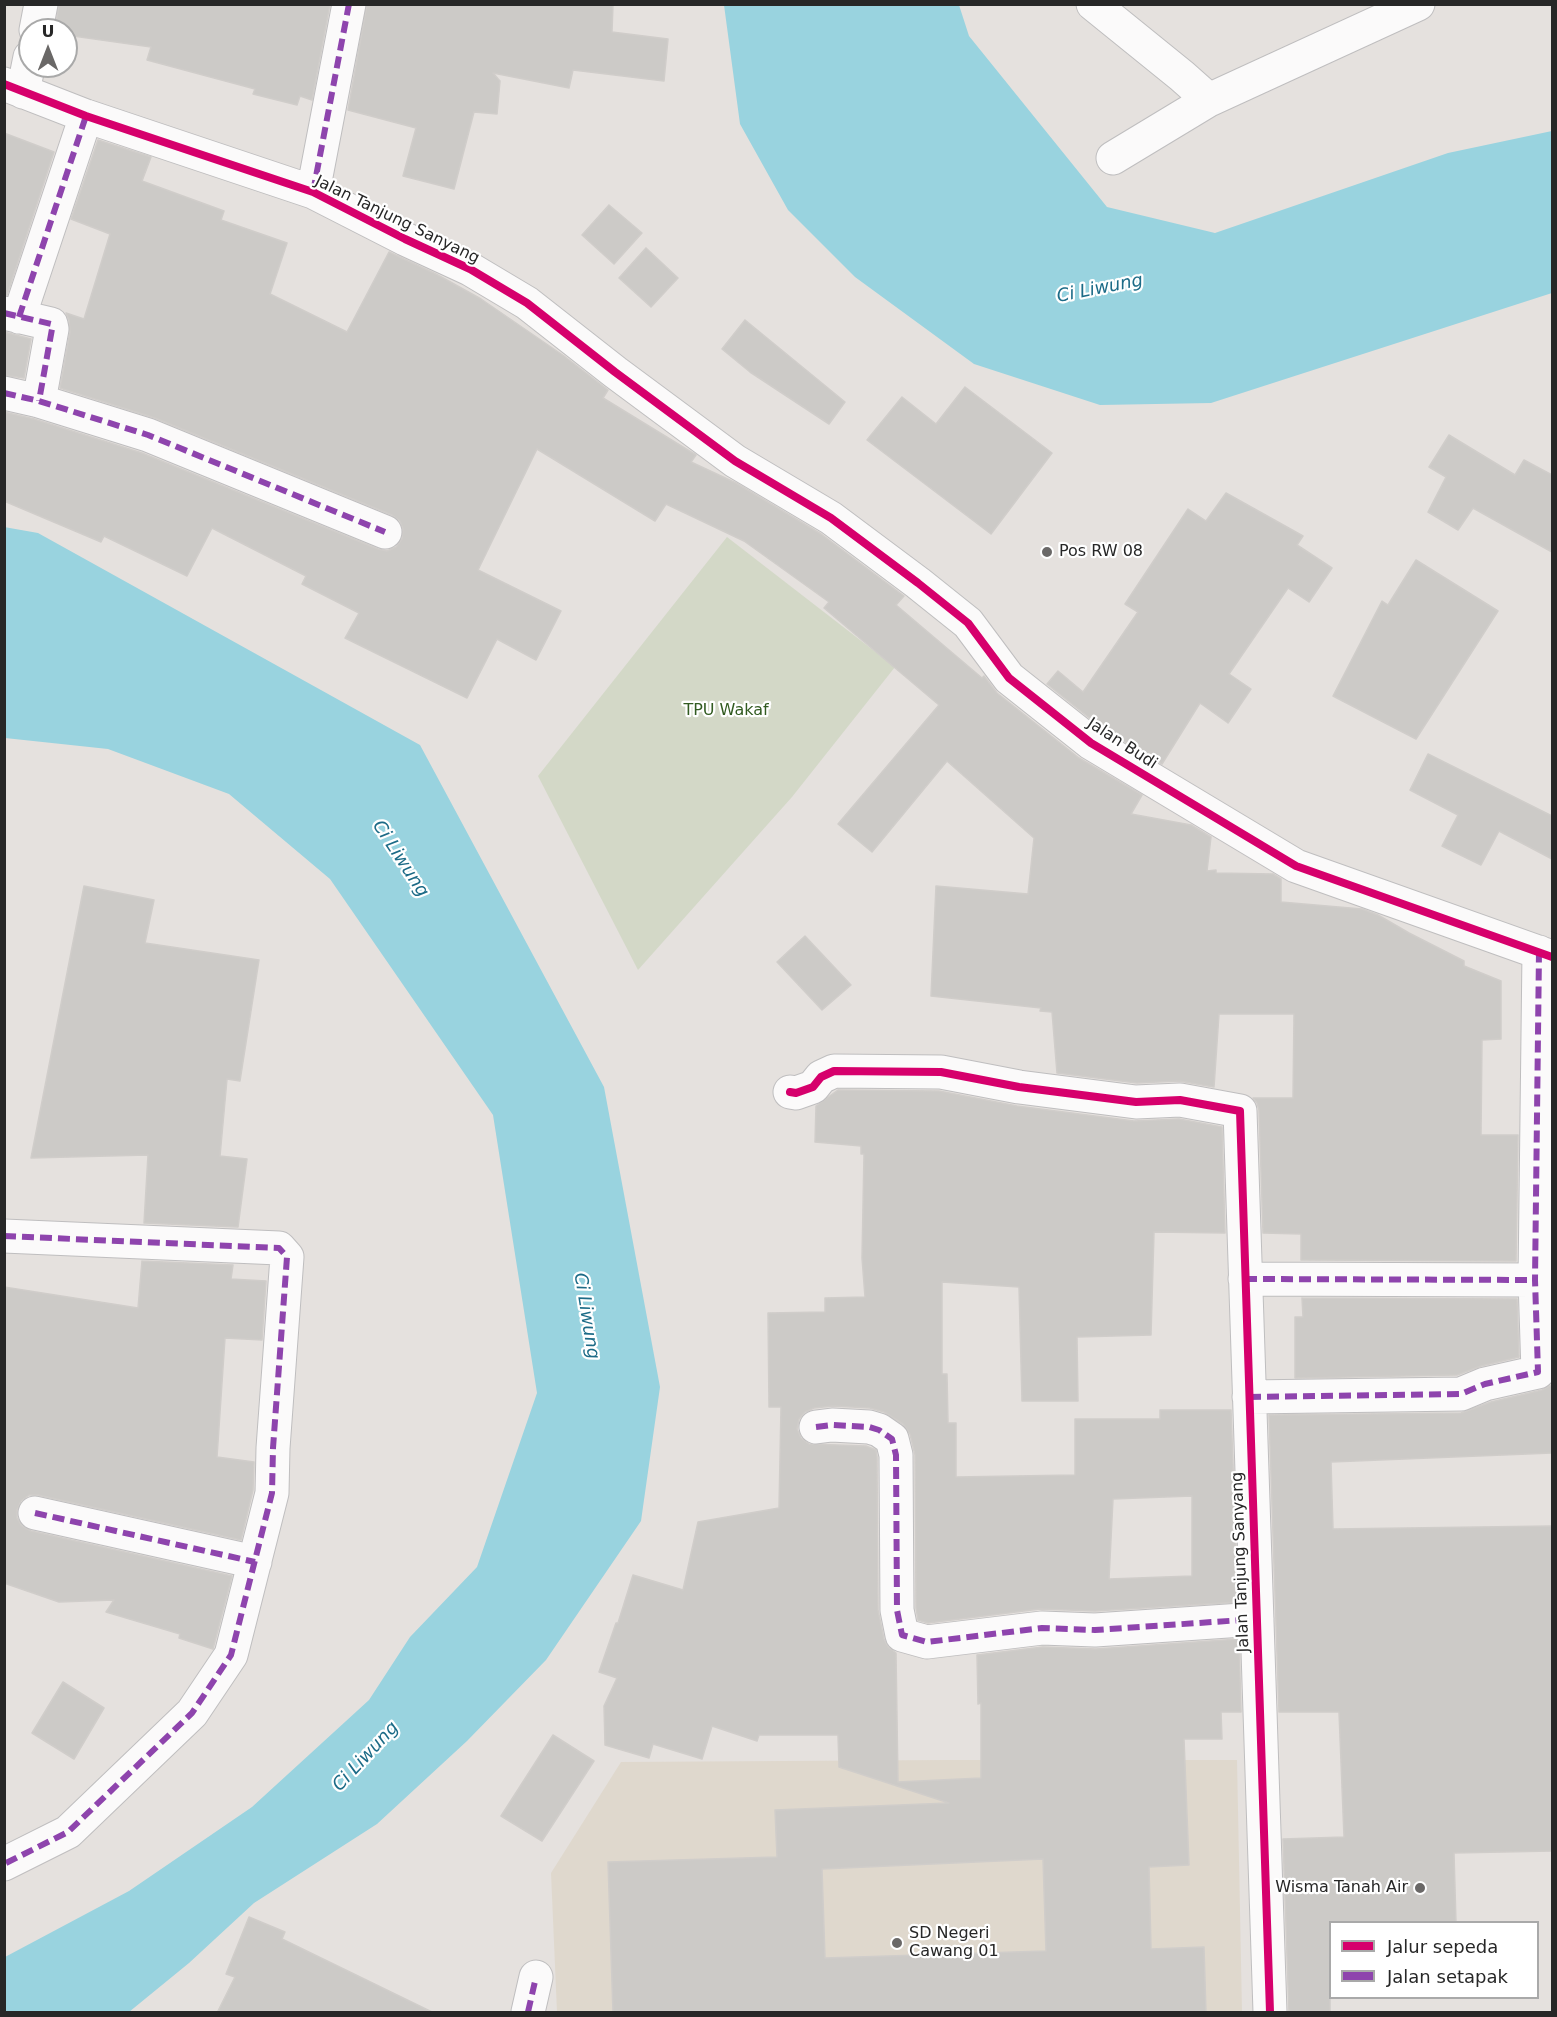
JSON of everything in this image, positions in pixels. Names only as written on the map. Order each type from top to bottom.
[{"type":"street","points":[[313,192],[349,4]]},
{"type":"street","points":[[1093,4],[1209,100]]},
{"type":"street","points":[[1113,159],[1209,100],[1418,4]]},
{"type":"street","name":"Jalan Tanjung Sanyang","points":[[14,88],[86,116],[313,192],[470,269],[527,303],[735,461]]},
{"type":"street","points":[[39,401],[52,327],[51,324],[12,315],[86,116]]},
{"type":"street","points":[[4,393],[39,401],[148,435],[385,532]]},
{"type":"street","name":"Jalan Budi","points":[[735,461],[831,518],[918,583],[968,623],[1009,678],[1091,743],[1296,866],[1546,954]]},
{"type":"street","points":[[1248,1397],[1461,1394],[1485,1384],[1538,1372],[1535,1280],[1546,954]]},
{"type":"street","name":"Jalan Tanjung Sanyang","points":[[790,1092],[796,1093],[813,1087],[821,1077],[834,1071],[941,1072],[1019,1087],[1136,1102],[1180,1100],[1240,1111],[1270,2013]]},
{"type":"street","points":[[4,1236],[279,1248],[287,1257],[273,1448],[272,1493],[231,1655],[192,1713],[68,1832],[4,1864]]},
{"type":"street","points":[[1245,1279],[1535,1280]]},
{"type":"street","points":[[816,1427],[832,1425],[869,1427],[879,1430],[892,1439],[896,1455],[897,1610],[902,1635],[927,1642],[1042,1628],[1095,1630],[1257,1619]]},
{"type":"street","points":[[35,1513],[255,1562]]},
{"type":"street","points":[[528,2013],[536,1977]]},
{"type":"shaded area","name":"SD Negeri Cawang 01","points":[[1237,1760],[1242,2012],[557,2012],[551,1873],[621,1762]]},
{"type":"green space","name":"TPU Wakaf","points":[[727,537],[895,667],[792,797],[638,970],[538,776]]},
{"type":"water","name":"Ci Liwung","points":[[724,5],[959,5],[969,36],[1107,207],[1215,233],[1448,153],[1552,131],[1552,293],[1211,403],[1100,405],[974,364],[855,277],[788,210],[740,124]]},
{"type":"water","name":"Ci Liwung","points":[[4,527],[38,533],[420,745],[604,1087],[660,1387],[641,1521],[546,1660],[467,1741],[377,1824],[254,1903],[189,1963],[129,2012],[5,2012],[5,1957],[129,1891],[252,1807],[369,1700],[410,1637],[477,1567],[537,1393],[493,1115],[330,879],[229,794],[108,749],[5,738]]},
{"type":"building","points":[[59,4],[330,4],[312,100],[300,96],[297,105],[253,94],[255,89],[147,60],[151,47],[78,37],[78,18],[57,18]]},
{"type":"building","points":[[367,4],[613,4],[612,32],[668,39],[664,81],[573,70],[569,88],[493,73],[500,81],[497,114],[474,112],[454,189],[403,176],[416,128],[348,110]]},
{"type":"building","points":[[4,133],[54,152],[7,295],[4,295]]},
{"type":"building","points":[[98,140],[151,157],[142,181],[224,211],[221,220],[287,243],[270,294],[347,332],[389,252],[481,299],[564,356],[608,390],[603,398],[696,455],[691,462],[736,483],[821,534],[904,596],[896,605],[982,678],[984,676],[997,693],[1079,758],[1142,795],[1131,814],[1191,825],[1211,837],[1207,871],[1273,874],[1281,879],[1281,902],[1362,909],[1378,915],[1464,961],[1464,966],[1501,981],[1501,1039],[1482,1040],[1481,1135],[1518,1135],[1516,1261],[1301,1260],[1301,1234],[1263,1233],[1259,1110],[1253,1098],[1293,1098],[1294,1014],[1219,1014],[1214,1087],[1179,1081],[1137,1083],[1057,1073],[1052,1012],[1040,1011],[1041,1008],[931,996],[936,886],[1028,894],[1034,838],[947,761],[872,852],[838,824],[939,705],[824,608],[829,602],[744,541],[666,504],[655,521],[537,449],[478,570],[561,611],[536,660],[497,639],[467,698],[345,638],[359,613],[302,584],[306,576],[212,528],[187,576],[104,536],[101,542],[4,501],[4,412],[34,419],[142,453],[378,549],[387,551],[396,547],[402,539],[403,529],[400,521],[392,515],[155,418],[60,388],[70,332],[66,313],[84,319],[110,234],[71,219]]},
{"type":"building","points":[[609,205],[642,233],[614,264],[582,235]]},
{"type":"building","points":[[646,248],[678,278],[651,307],[619,278]]},
{"type":"building","points":[[745,320],[845,402],[829,424],[750,372],[722,349]]},
{"type":"building","points":[[4,332],[31,339],[24,378],[4,375]]},
{"type":"building","points":[[965,387],[1052,453],[991,534],[867,440],[902,397],[936,424]]},
{"type":"building","points":[[1449,435],[1515,475],[1524,460],[1552,475],[1552,552],[1473,508],[1458,530],[1428,512],[1446,477],[1429,467]]},
{"type":"building","points":[[1226,493],[1303,536],[1297,545],[1332,568],[1309,602],[1288,588],[1229,674],[1251,689],[1228,723],[1200,703],[1162,764],[1102,728],[1047,684],[1058,671],[1083,692],[1138,612],[1125,604],[1188,509],[1206,521]]},
{"type":"building","points":[[1416,560],[1498,611],[1416,739],[1333,696],[1382,601],[1388,605]]},
{"type":"building","points":[[1428,754],[1552,816],[1552,859],[1499,831],[1481,865],[1442,846],[1458,815],[1410,790]]},
{"type":"building","points":[[84,886],[154,900],[145,943],[259,960],[240,1081],[227,1079],[220,1156],[247,1159],[238,1227],[144,1223],[148,1155],[31,1158]]},
{"type":"building","points":[[805,936],[851,985],[822,1010],[777,962]]},
{"type":"building","points":[[838,1090],[939,1091],[1017,1106],[1134,1121],[1179,1119],[1222,1127],[1225,1233],[1154,1232],[1151,1335],[1077,1337],[1078,1401],[1022,1401],[1019,1287],[942,1282],[942,1374],[947,1374],[948,1423],[956,1423],[956,1477],[1075,1475],[1075,1419],[1160,1419],[1160,1410],[1231,1410],[1238,1602],[1095,1611],[1040,1609],[928,1623],[918,1620],[915,1455],[910,1434],[903,1424],[884,1412],[870,1408],[833,1406],[814,1408],[805,1412],[799,1419],[797,1429],[801,1438],[809,1444],[866,1446],[876,1450],[878,1610],[884,1639],[888,1647],[896,1653],[898,1782],[981,1778],[981,1703],[978,1704],[977,1655],[1043,1647],[1096,1649],[1239,1639],[1241,1712],[1221,1712],[1222,1739],[1184,1739],[1189,1865],[1149,1867],[1151,1949],[1204,1947],[1206,2013],[613,2013],[608,1862],[777,1857],[775,1810],[949,1803],[839,1767],[838,1735],[759,1735],[757,1741],[712,1726],[702,1759],[653,1744],[649,1758],[605,1745],[604,1706],[617,1678],[599,1672],[633,1575],[683,1590],[698,1522],[779,1508],[781,1407],[769,1407],[768,1313],[825,1312],[825,1298],[865,1297],[862,1258],[864,1154],[861,1154],[861,1146],[815,1142],[816,1106]],"holes":[[[1192,1496],[1192,1576],[1109,1579],[1113,1499]],[[1043,1859],[1046,1951],[825,1958],[822,1869]]]},
{"type":"building","points":[[142,1261],[233,1265],[231,1279],[266,1281],[262,1340],[225,1338],[217,1457],[254,1462],[253,1490],[241,1540],[38,1495],[29,1495],[21,1501],[17,1510],[17,1518],[22,1526],[31,1531],[232,1576],[213,1649],[179,1638],[180,1634],[106,1612],[114,1600],[59,1602],[4,1583],[4,1287],[138,1308]]},
{"type":"building","points":[[1302,1298],[1517,1299],[1519,1357],[1481,1366],[1457,1375],[1295,1378],[1295,1317],[1303,1317]]},
{"type":"building","points":[[1552,1386],[1552,1453],[1331,1462],[1333,1529],[1552,1526],[1552,1851],[1454,1853],[1456,1921],[1329,1921],[1330,2013],[1289,2013],[1283,1839],[1344,1837],[1339,1712],[1279,1712],[1269,1415],[1461,1413],[1491,1402]]},
{"type":"building","points":[[63,1682],[104,1708],[74,1759],[32,1733]]},
{"type":"building","points":[[553,1735],[594,1761],[542,1841],[501,1816]]},
{"type":"building","points":[[249,1917],[285,1932],[282,1939],[434,2013],[217,2013],[235,1977],[226,1974]]},
{"type":"marked path","points":[[313,192],[349,4]]},
{"type":"marked path","points":[[19,317],[86,116]]},
{"type":"marked path","points":[[4,313],[51,324],[39,401]]},
{"type":"marked path","points":[[4,393],[39,401],[148,435],[385,532]]},
{"type":"marked path","points":[[1249,1397],[1461,1394],[1485,1384],[1538,1372],[1535,1280],[1539,952]]},
{"type":"marked path","points":[[4,1236],[279,1248],[287,1257],[273,1448],[272,1493],[231,1655],[192,1713],[68,1832],[4,1864]]},
{"type":"marked path","points":[[1245,1279],[1535,1280]]},
{"type":"marked path","points":[[816,1427],[832,1425],[869,1427],[879,1430],[892,1439],[896,1455],[897,1610],[902,1635],[927,1642],[1042,1628],[1095,1630],[1257,1619]]},
{"type":"marked path","points":[[35,1513],[255,1562]]},
{"type":"marked path","points":[[528,2012],[536,1977]]},
{"type":"cycle path","points":[[4,84],[86,116],[313,192],[470,269],[527,303],[735,461],[831,518],[918,583],[968,623],[1009,678],[1091,743],[1296,866],[1552,957]]},
{"type":"cycle path","points":[[790,1092],[796,1093],[813,1087],[821,1077],[834,1071],[941,1072],[1019,1087],[1136,1102],[1180,1100],[1240,1111],[1270,2012]]},
{"type":"place","name":"Pos RW 08","points":[[1047,552]]},
{"type":"place","name":"Wisma Tanah Air","points":[[1420,1888]]},
{"type":"place","name":"SD Negeri Cawang 01","points":[[897,1943]]}]
